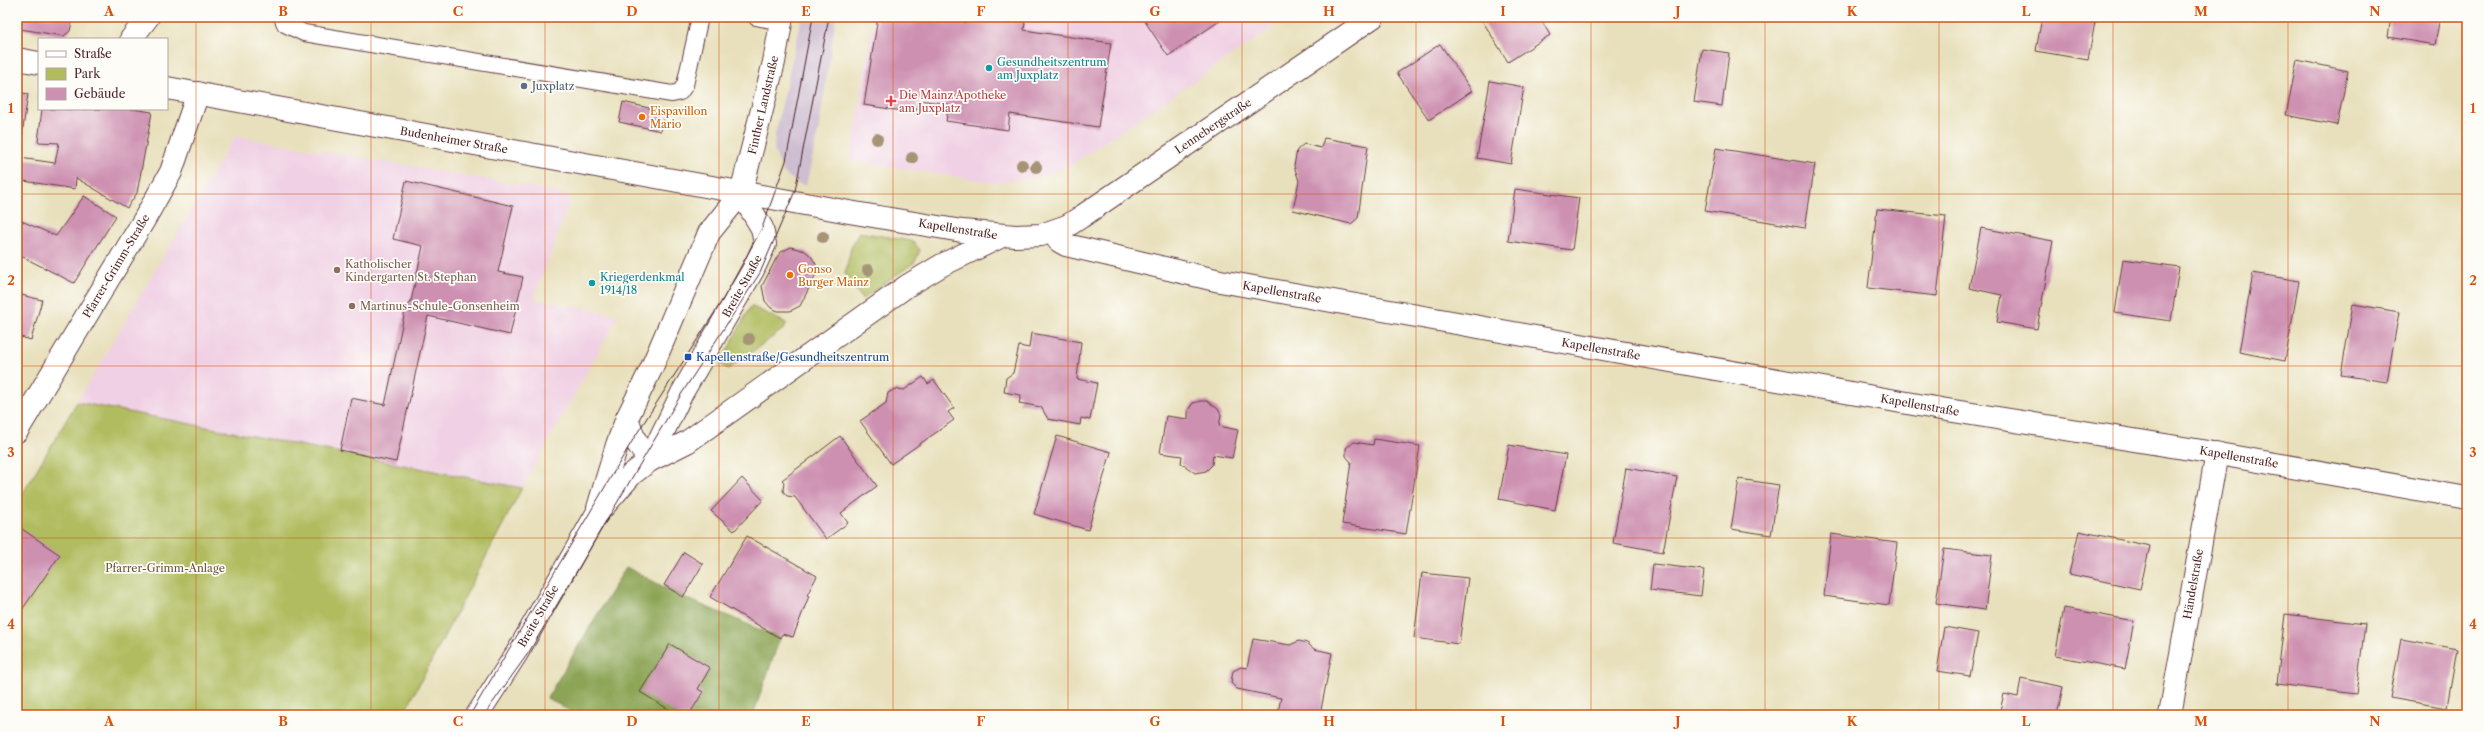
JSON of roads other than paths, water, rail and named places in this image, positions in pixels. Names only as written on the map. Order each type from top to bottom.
[{"type":"main road","points":[[132,38],[148,17]]},
{"type":"main road","name":"Lennebergstraße","points":[[1052,232],[1081,217],[1373,17]]},
{"type":"main road","name":"Finther Landstraße","points":[[742,193],[774,62],[781,20]]},
{"type":"main road","points":[[17,59],[38,63]]},
{"type":"main road","name":"Budenheimer Straße","points":[[168,88],[742,193]]},
{"type":"main road","name":"Pfarrer-Grimm-Straße","points":[[17,431],[144,220],[171,172],[198,93]]},
{"type":"main road","name":"Kapellenstraße","points":[[742,193],[1002,236],[1041,235],[1052,232],[1059,241],[1066,245],[1220,281],[1941,410],[2217,453],[2467,498]]},
{"type":"main road","name":"Breite Straße","points":[[596,515],[617,444],[627,418],[652,367],[709,233],[742,193],[762,228],[765,244],[753,270],[682,393],[649,461]]},
{"type":"main road","name":"Breite Straße","points":[[477,715],[517,653],[596,515],[632,474],[649,461],[687,442],[907,286],[942,265],[1002,236]]},
{"type":"main road","points":[[627,418],[634,438],[649,461]]},
{"type":"main road","name":"Händelstraße","points":[[2170,715],[2217,453]]},
{"type":"lane","points":[[282,17],[285,24],[304,33],[672,94],[680,92],[685,85],[700,17]]},
{"type":"lane","points":[[756,17],[781,20]]},
{"type":"tram line","points":[[470,715],[634,438],[722,301],[762,228],[786,161],[813,17]]},
{"type":"tram line","points":[[484,715],[529,652],[682,393],[760,273],[795,191],[829,17]]},
{"type":"place","name":"Gesundheitszentrum am Juxplatz","points":[[989,68]]},
{"type":"place","name":"Juxplatz","points":[[524,86]]},
{"type":"place","name":"Die Mainz Apotheke am Juxplatz","points":[[891,101]]},
{"type":"place","name":"Eispavillon Mario","points":[[642,117]]},
{"type":"place","name":"Katholischer Kindergarten St. Stephan","points":[[337,270]]},
{"type":"place","name":"Gonso Burger Mainz","points":[[790,275]]},
{"type":"place","name":"Kriegerdenkmal 1914/18","points":[[592,283]]},
{"type":"place","name":"Martinus-Schule-Gonsenheim","points":[[352,306]]},
{"type":"place","name":"Kapellenstraße/Gesundheitszentrum","points":[[688,357]]},
{"type":"park label","name":"Pfarrer-Grimm-Anlage","points":[[165,568]]}]
